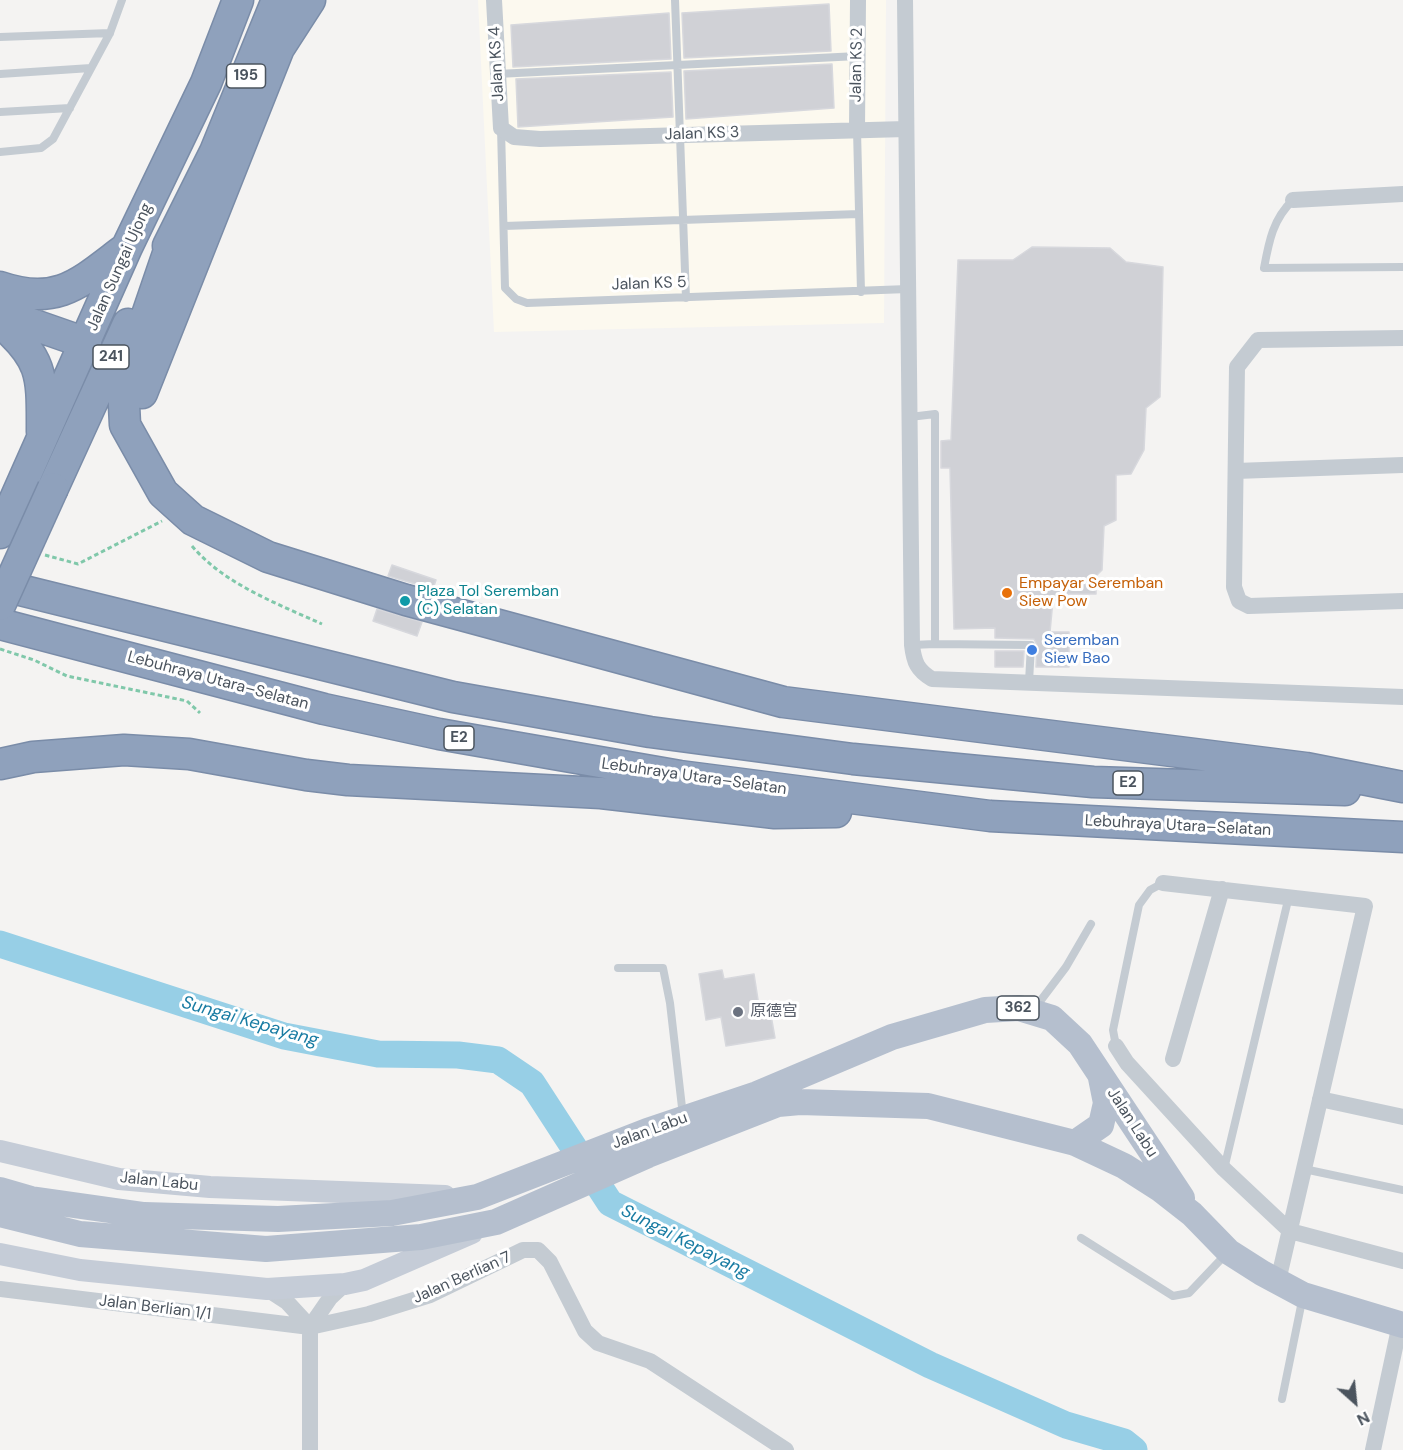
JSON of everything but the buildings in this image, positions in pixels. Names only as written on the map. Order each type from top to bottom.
[{"type":"highway","name":"Jalan Sungai Ujong","points":[[0,533],[127,247],[206,83],[238,0]]},
{"type":"highway","name":"195","points":[[215,152],[277,0]]},
{"type":"highway","points":[[141,457],[142,390],[279,48],[310,0]]},
{"type":"highway","name":"Jalan Sungai Ujong","points":[[0,605],[113,351],[215,152]]},
{"type":"highway","points":[[176,230],[123,385],[124,425],[164,493],[193,520],[268,556],[374,590],[783,702],[1306,768],[1403,787]]},
{"type":"highway","points":[[0,287],[37,295],[58,292],[79,285],[127,247]]},
{"type":"highway","points":[[0,313],[86,343]]},
{"type":"highway","points":[[0,322],[31,352],[38,370],[42,438]]},
{"type":"highway","name":"E2","points":[[0,585],[453,697],[650,732],[853,759],[1092,782],[1403,792]]},
{"type":"highway","name":"Lebuhraya Utara–Selatan","points":[[0,624],[256,692],[439,734],[680,776],[926,810],[990,816],[1403,837]]},
{"type":"highway","points":[[0,764],[33,757],[124,750],[189,754],[306,775],[348,780],[601,793],[775,813],[926,810]]},
{"type":"highway","points":[[0,773],[33,757]]},
{"type":"main road","points":[[215,152],[255,80],[295,0]]},
{"type":"main road","name":"Jalan Labu","points":[[0,1254],[80,1270],[267,1288],[345,1284],[383,1274],[519,1211],[648,1143],[683,1119],[757,1094],[892,1037],[986,1010],[1019,1008],[1052,1018],[1080,1044],[1192,1214]]},
{"type":"main road","points":[[1075,1143],[1101,1125],[1106,1103],[1100,1075]]},
{"type":"main road","name":"Jalan Labu","points":[[0,1151],[119,1179],[220,1187],[477,1197],[760,1109],[800,1102],[927,1106],[1075,1143],[1124,1166],[1192,1214],[1229,1252],[1303,1295],[1401,1324]]},
{"type":"main road","points":[[0,1190],[141,1227],[266,1249],[421,1237],[496,1222]]},
{"type":"main road","points":[[0,1214],[80,1234],[141,1227],[392,1213],[477,1197]]},
{"type":"street","name":"Jalan KS 4","points":[[494,0],[501,128]]},
{"type":"street","name":"Jalan KS 2","points":[[857,130],[858,0]]},
{"type":"street","points":[[905,0],[912,645],[919,672],[932,679],[1403,697]]},
{"type":"street","name":"Jalan KS 3","points":[[501,128],[514,137],[540,139],[906,129]]},
{"type":"street","points":[[1293,200],[1403,194]]},
{"type":"street","points":[[1403,338],[1258,340],[1237,367],[1234,587],[1239,601],[1249,606],[1403,601]]},
{"type":"street","points":[[1236,471],[1403,465]]},
{"type":"street","points":[[1163,883],[1289,895],[1365,906],[1278,1281]]},
{"type":"street","points":[[1173,1059],[1222,889]]},
{"type":"street","points":[[1116,1046],[1127,1063],[1224,1169],[1290,1231],[1403,1261]]},
{"type":"street","points":[[1320,1099],[1403,1117]]},
{"type":"street","name":"Jalan Berlian 7","points":[[310,1327],[369,1314],[430,1295],[523,1250],[538,1250],[550,1262],[585,1331],[598,1343],[650,1361],[786,1450]]},
{"type":"street","points":[[310,1450],[310,1327],[330,1298],[345,1284]]},
{"type":"street","name":"Jalan Berlian 1/1","points":[[0,1288],[310,1327]]},
{"type":"street","points":[[267,1288],[287,1302],[310,1327]]},
{"type":"street","points":[[1373,1450],[1401,1324]]},
{"type":"lane","points":[[0,152],[41,148],[49,144],[110,33],[122,0]]},
{"type":"lane","points":[[675,0],[686,298]]},
{"type":"lane","points":[[0,37],[110,33]]},
{"type":"lane","points":[[497,74],[858,56]]},
{"type":"lane","points":[[0,74],[91,68]]},
{"type":"lane","points":[[0,112],[70,108]]},
{"type":"lane","name":"Jalan KS 5","points":[[501,128],[505,288],[516,299],[527,303],[908,289]]},
{"type":"lane","points":[[857,130],[861,292]]},
{"type":"lane","points":[[1293,200],[1283,209],[1271,229],[1264,268],[1403,267]]},
{"type":"lane","points":[[504,226],[859,213]]},
{"type":"lane","points":[[910,417],[935,414],[935,644]]},
{"type":"lane","points":[[912,645],[1030,645],[1029,682]]},
{"type":"lane","points":[[1116,1046],[1113,1030],[1139,905],[1150,890],[1163,883]]},
{"type":"lane","points":[[1224,1169],[1289,895]]},
{"type":"lane","points":[[1032,1012],[1066,967],[1091,924]]},
{"type":"lane","points":[[618,968],[663,968],[670,1003],[683,1119]]},
{"type":"lane","points":[[1304,1169],[1403,1190]]},
{"type":"lane","points":[[1081,1238],[1173,1296],[1189,1293],[1229,1252]]},
{"type":"lane","points":[[1282,1399],[1303,1295]]},
{"type":"path","points":[[34,552],[78,564],[171,517]]},
{"type":"path","points":[[191,544],[205,561],[262,596],[322,624]]},
{"type":"path","points":[[0,649],[34,660],[67,676],[187,701],[200,713]]},
{"type":"shaded area","points":[[478,0],[886,0],[884,323],[494,332]]},
{"type":"waterway","name":"Sungai Kepayang","points":[[0,944],[284,1036],[378,1054],[458,1055],[498,1060],[532,1083],[610,1203],[930,1365],[1066,1425],[1124,1442],[1134,1450]]},
{"type":"place","name":"Empayar Seremban Siew Pow","points":[[1007,593]]},
{"type":"place","name":"Plaza Tol Seremban (C) Selatan","points":[[405,601]]},
{"type":"place","name":"Seremban Siew Bao","points":[[1032,650]]},
{"type":"place","name":"原德宫","points":[[738,1012]]}]
